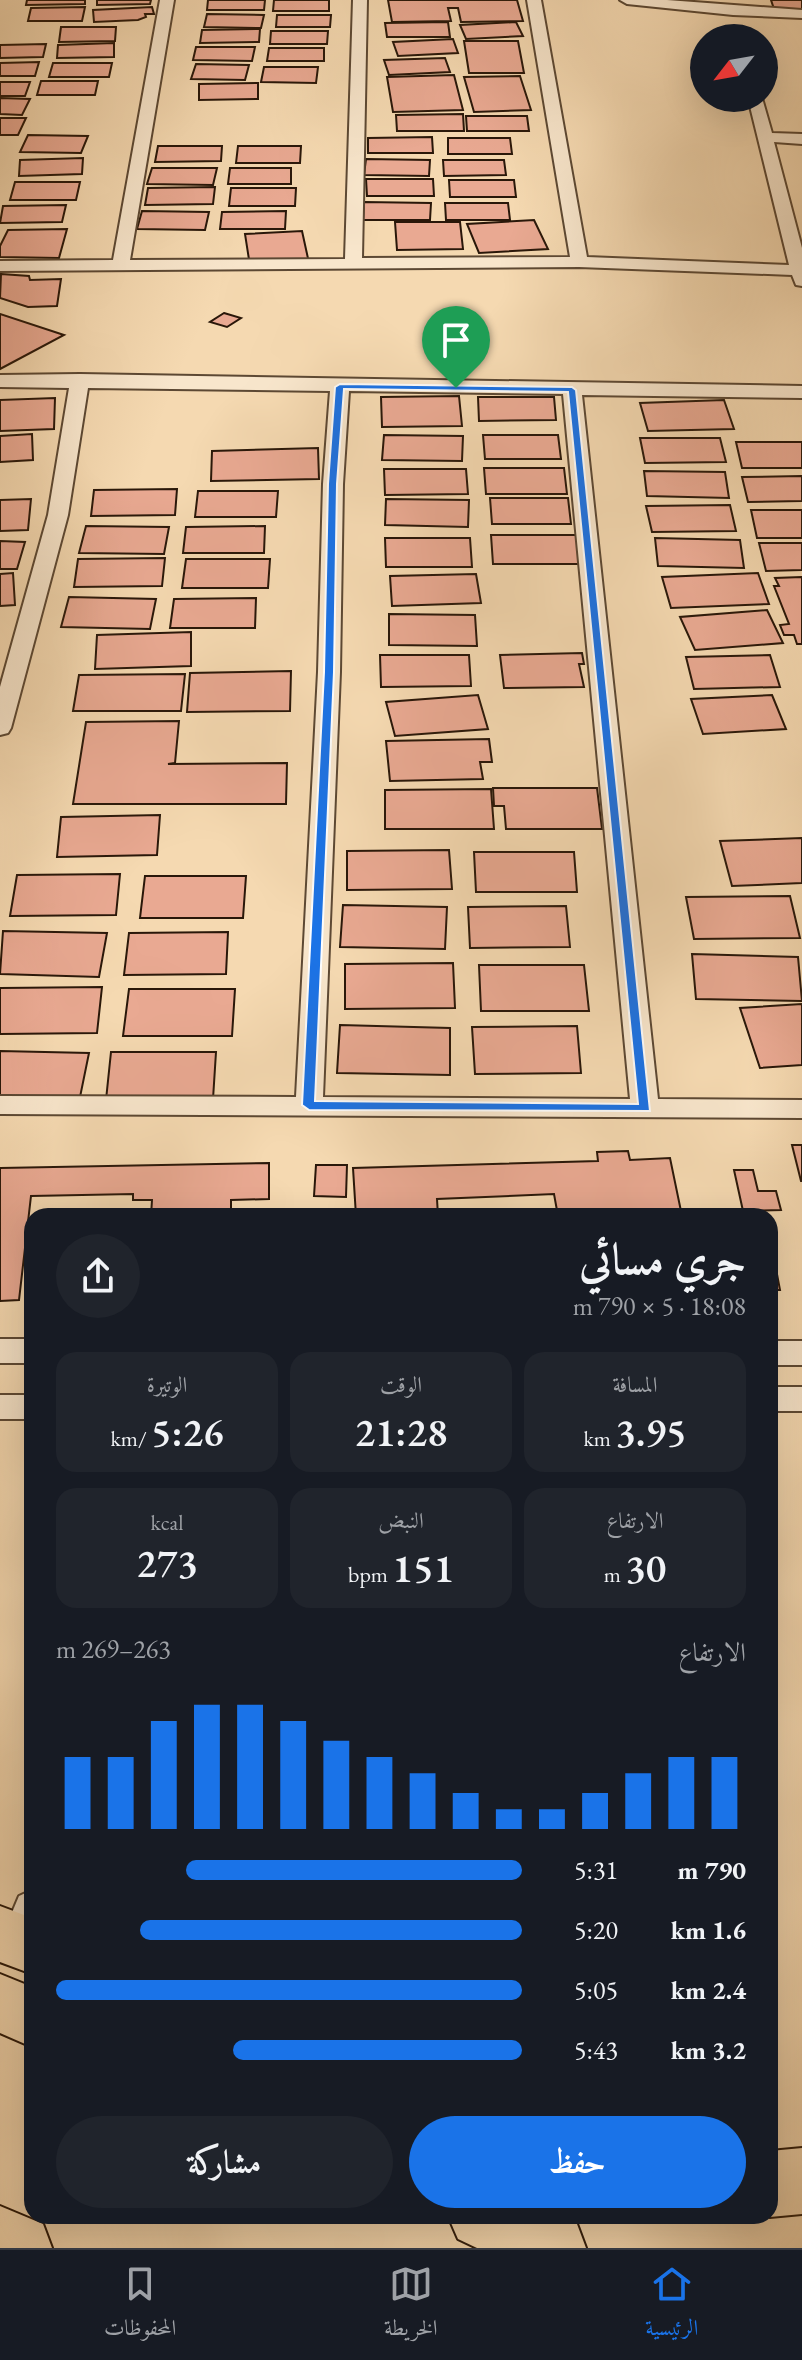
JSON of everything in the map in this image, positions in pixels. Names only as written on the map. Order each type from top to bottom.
[{"type":"main road","points":[[0,2003],[24,2014]]},
{"type":"main road","points":[[778,2183],[802,2181]]},
{"type":"main road","points":[[499,2224],[553,2248]]},
{"type":"main road","points":[[0,2239],[19,2248]]},
{"type":"street","points":[[120,266],[167,0]]},
{"type":"street","points":[[353,265],[360,0]]},
{"type":"street","points":[[534,0],[579,262]]},
{"type":"street","points":[[627,0],[733,12],[802,14]]},
{"type":"street","points":[[0,266],[579,262],[801,275],[797,240],[759,112]]},
{"type":"street","points":[[765,137],[802,139]]},
{"type":"street","points":[[0,728],[58,515],[80,380]]},
{"type":"street","points":[[0,381],[802,392]]},
{"type":"street","points":[[309,1105],[328,688],[333,484],[340,387]]},
{"type":"street","points":[[572,390],[645,1108]]},
{"type":"street","points":[[0,1105],[802,1109]]},
{"type":"street","points":[[0,1351],[24,1351]]},
{"type":"street","points":[[778,1353],[802,1353]]},
{"type":"street","points":[[778,1399],[802,1399]]},
{"type":"street","points":[[0,1407],[24,1407]]},
{"type":"building","points":[[27,0],[85,0],[85,4],[26,5]]},
{"type":"building","points":[[97,0],[151,0],[150,4],[97,5]]},
{"type":"building","points":[[208,0],[265,0],[264,10],[207,10]]},
{"type":"building","points":[[274,0],[329,0],[329,11],[273,11]]},
{"type":"building","points":[[388,0],[517,0],[523,21],[461,22],[458,8],[448,8],[451,21],[392,22]]},
{"type":"building","points":[[771,0],[802,0],[802,9],[774,9]]},
{"type":"building","points":[[85,7],[82,21],[28,21],[31,8]]},
{"type":"building","points":[[152,7],[154,14],[145,14],[146,17],[138,20],[94,22],[93,10]]},
{"type":"building","points":[[207,14],[264,15],[261,28],[204,27]]},
{"type":"building","points":[[277,15],[331,15],[330,27],[276,27]]},
{"type":"building","points":[[448,22],[450,37],[387,37],[385,23]]},
{"type":"building","points":[[516,22],[523,36],[466,39],[460,25]]},
{"type":"building","points":[[61,27],[116,27],[115,41],[59,42]]},
{"type":"building","points":[[260,29],[259,42],[200,43],[202,30]]},
{"type":"building","points":[[271,31],[328,31],[327,44],[270,44]]},
{"type":"building","points":[[453,39],[458,53],[398,56],[393,42]]},
{"type":"building","points":[[464,41],[518,41],[524,73],[469,73]]},
{"type":"building","points":[[114,43],[114,57],[57,58],[58,45]]},
{"type":"building","points":[[46,44],[43,57],[0,58],[0,45]]},
{"type":"building","points":[[196,47],[255,47],[252,61],[193,60]]},
{"type":"building","points":[[269,48],[324,48],[324,61],[267,61]]},
{"type":"building","points":[[445,58],[450,72],[389,75],[384,60]]},
{"type":"building","points":[[39,62],[35,76],[0,76],[0,63]]},
{"type":"building","points":[[53,63],[112,63],[109,77],[49,77]]},
{"type":"building","points":[[196,64],[249,65],[245,80],[191,79]]},
{"type":"building","points":[[264,67],[318,67],[316,83],[261,82]]},
{"type":"building","points":[[454,75],[463,110],[393,112],[387,77]]},
{"type":"building","points":[[520,76],[531,110],[474,112],[464,77]]},
{"type":"building","points":[[41,81],[98,81],[95,95],[37,95]]},
{"type":"building","points":[[0,82],[30,82],[25,96],[0,96]]},
{"type":"building","points":[[258,83],[258,99],[199,100],[199,84]]},
{"type":"building","points":[[0,98],[30,99],[22,115],[0,114]]},
{"type":"building","points":[[463,114],[464,131],[397,131],[396,115]]},
{"type":"building","points":[[466,116],[527,116],[529,131],[467,131]]},
{"type":"building","points":[[0,118],[26,118],[18,135],[0,135]]},
{"type":"building","points":[[28,135],[88,136],[81,153],[20,152]]},
{"type":"building","points":[[432,137],[433,153],[368,153],[368,138]]},
{"type":"building","points":[[448,138],[510,138],[512,154],[448,154]]},
{"type":"building","points":[[158,146],[222,146],[221,161],[155,162]]},
{"type":"building","points":[[238,146],[301,146],[300,163],[236,163]]},
{"type":"building","points":[[83,158],[82,174],[19,176],[20,160]]},
{"type":"building","points":[[366,159],[430,160],[429,176],[364,175]]},
{"type":"building","points":[[443,160],[504,160],[506,175],[444,176]]},
{"type":"building","points":[[152,168],[217,168],[213,185],[147,184]]},
{"type":"building","points":[[230,168],[291,168],[291,184],[228,184]]},
{"type":"building","points":[[366,179],[433,179],[434,196],[367,196]]},
{"type":"building","points":[[449,180],[514,180],[516,197],[450,197]]},
{"type":"building","points":[[15,182],[80,182],[76,200],[10,200]]},
{"type":"building","points":[[215,187],[213,204],[145,205],[148,188]]},
{"type":"building","points":[[231,188],[296,188],[295,206],[229,206]]},
{"type":"building","points":[[364,202],[431,203],[430,220],[363,220]]},
{"type":"building","points":[[445,203],[508,203],[510,220],[446,220]]},
{"type":"building","points":[[66,205],[62,222],[0,223],[3,206]]},
{"type":"building","points":[[142,211],[209,212],[205,230],[137,229]]},
{"type":"building","points":[[286,211],[285,229],[220,229],[222,212]]},
{"type":"building","points":[[534,220],[548,249],[479,253],[467,224]]},
{"type":"building","points":[[395,222],[460,222],[463,249],[397,250]]},
{"type":"building","points":[[67,229],[59,258],[0,257],[0,246],[8,230]]},
{"type":"building","points":[[302,231],[309,263],[250,266],[245,234]]},
{"type":"building","points":[[1,274],[29,276],[30,280],[61,279],[57,306],[28,307],[0,298]]},
{"type":"building","points":[[224,313],[241,318],[227,327],[210,322]]},
{"type":"building","points":[[0,314],[64,335],[0,369]]},
{"type":"building","points":[[459,396],[462,426],[382,427],[381,397]]},
{"type":"building","points":[[478,397],[554,397],[556,420],[479,421]]},
{"type":"building","points":[[55,398],[54,429],[0,431],[0,400]]},
{"type":"building","points":[[724,400],[734,429],[648,431],[640,403]]},
{"type":"building","points":[[32,434],[33,460],[0,462],[0,436]]},
{"type":"building","points":[[384,435],[463,436],[462,461],[382,460]]},
{"type":"building","points":[[483,435],[558,435],[561,459],[485,459]]},
{"type":"building","points":[[640,438],[720,438],[726,462],[645,463]]},
{"type":"building","points":[[736,442],[802,442],[802,468],[742,468]]},
{"type":"building","points":[[318,448],[319,479],[211,481],[212,451]]},
{"type":"building","points":[[484,468],[564,468],[567,494],[486,494]]},
{"type":"building","points":[[384,469],[466,469],[468,494],[385,495]]},
{"type":"building","points":[[644,471],[725,472],[729,498],[647,496]]},
{"type":"building","points":[[802,476],[802,501],[748,502],[742,477]]},
{"type":"building","points":[[177,489],[175,515],[91,516],[94,490]]},
{"type":"building","points":[[198,491],[278,491],[276,517],[195,517]]},
{"type":"building","points":[[490,498],[568,498],[571,524],[492,524]]},
{"type":"building","points":[[31,499],[28,530],[0,531],[0,500]]},
{"type":"building","points":[[386,499],[469,500],[468,527],[385,525]]},
{"type":"building","points":[[730,505],[736,531],[652,532],[646,506]]},
{"type":"building","points":[[751,510],[802,510],[802,538],[757,538]]},
{"type":"building","points":[[86,526],[169,527],[164,554],[79,553]]},
{"type":"building","points":[[265,526],[264,553],[183,553],[186,527]]},
{"type":"building","points":[[491,535],[577,535],[580,564],[493,564]]},
{"type":"building","points":[[385,538],[470,538],[472,567],[386,567]]},
{"type":"building","points":[[655,538],[740,540],[744,568],[658,566]]},
{"type":"building","points":[[0,541],[25,542],[17,569],[0,569]]},
{"type":"building","points":[[759,543],[802,543],[802,570],[766,571]]},
{"type":"building","points":[[165,558],[162,586],[74,587],[78,559]]},
{"type":"building","points":[[186,559],[270,559],[268,588],[182,588]]},
{"type":"building","points":[[13,573],[15,605],[0,606],[0,574]]},
{"type":"building","points":[[758,573],[769,604],[671,608],[662,577]]},
{"type":"building","points":[[476,574],[481,603],[392,606],[390,576]]},
{"type":"building","points":[[802,577],[802,644],[797,644],[794,635],[784,635],[780,625],[789,624],[774,586],[779,586],[775,578]]},
{"type":"building","points":[[69,597],[156,599],[150,629],[61,627]]},
{"type":"building","points":[[256,598],[255,628],[170,628],[174,599]]},
{"type":"building","points":[[767,610],[783,643],[695,650],[680,617]]},
{"type":"building","points":[[389,614],[475,615],[477,646],[389,645]]},
{"type":"building","points":[[191,632],[191,666],[95,669],[97,635]]},
{"type":"building","points":[[582,653],[584,664],[579,664],[584,687],[504,688],[500,655]]},
{"type":"building","points":[[380,655],[469,655],[471,686],[381,687]]},
{"type":"building","points":[[770,655],[780,687],[694,689],[686,657]]},
{"type":"building","points":[[291,671],[290,711],[187,712],[190,673]]},
{"type":"building","points":[[185,674],[181,711],[73,711],[79,675]]},
{"type":"building","points":[[478,695],[488,729],[395,736],[386,702]]},
{"type":"building","points":[[772,695],[786,729],[703,734],[691,699]]},
{"type":"building","points":[[179,721],[175,763],[168,764],[287,763],[286,804],[73,804],[86,722]]},
{"type":"building","points":[[489,739],[492,762],[480,762],[483,779],[390,781],[386,741]]},
{"type":"building","points":[[493,788],[597,788],[602,829],[506,829],[504,806],[494,806]]},
{"type":"building","points":[[491,789],[494,829],[385,829],[385,790]]},
{"type":"building","points":[[160,815],[157,855],[57,857],[61,817]]},
{"type":"building","points":[[802,838],[802,883],[732,886],[720,841]]},
{"type":"building","points":[[449,850],[452,889],[347,890],[347,851]]},
{"type":"building","points":[[474,852],[574,852],[577,892],[476,892]]},
{"type":"building","points":[[120,874],[116,915],[10,916],[17,875]]},
{"type":"building","points":[[145,876],[246,876],[243,918],[140,918]]},
{"type":"building","points":[[790,896],[800,938],[694,939],[686,897]]},
{"type":"building","points":[[343,905],[447,907],[445,949],[340,947]]},
{"type":"building","points":[[566,906],[570,947],[470,948],[468,907]]},
{"type":"building","points":[[3,931],[107,933],[99,977],[0,974]]},
{"type":"building","points":[[228,932],[226,974],[124,975],[129,933]]},
{"type":"building","points":[[692,954],[798,957],[802,1001],[696,999]]},
{"type":"building","points":[[453,963],[455,1008],[345,1009],[345,964]]},
{"type":"building","points":[[479,965],[584,965],[589,1011],[481,1011]]},
{"type":"building","points":[[102,987],[97,1033],[0,1034],[0,988]]},
{"type":"building","points":[[129,989],[235,989],[232,1036],[123,1036]]},
{"type":"building","points":[[802,1004],[802,1065],[760,1068],[740,1008]]},
{"type":"building","points":[[340,1025],[450,1028],[450,1075],[337,1073]]},
{"type":"building","points":[[577,1026],[581,1073],[475,1074],[472,1027]]},
{"type":"building","points":[[0,1051],[89,1053],[79,1102],[0,1100]]},
{"type":"building","points":[[111,1052],[216,1052],[213,1099],[106,1100]]},
{"type":"building","points":[[792,1145],[802,1145],[802,1181],[801,1181]]},
{"type":"building","points":[[628,1151],[630,1160],[670,1158],[680,1208],[557,1208],[554,1194],[437,1199],[438,1208],[356,1208],[353,1168],[598,1161],[597,1152]]},
{"type":"building","points":[[269,1163],[269,1199],[231,1200],[231,1208],[152,1208],[152,1200],[133,1200],[133,1194],[31,1196],[30,1208],[24,1208],[24,1257],[19,1300],[0,1301],[0,1168]]},
{"type":"building","points":[[316,1165],[347,1165],[346,1197],[314,1196]]},
{"type":"building","points":[[734,1170],[753,1170],[758,1191],[776,1191],[781,1210],[742,1208]]},
{"type":"route","points":[[340,387],[456,388],[572,390],[592,562],[645,1108],[309,1105],[329,672],[333,484],[340,387]]}]
